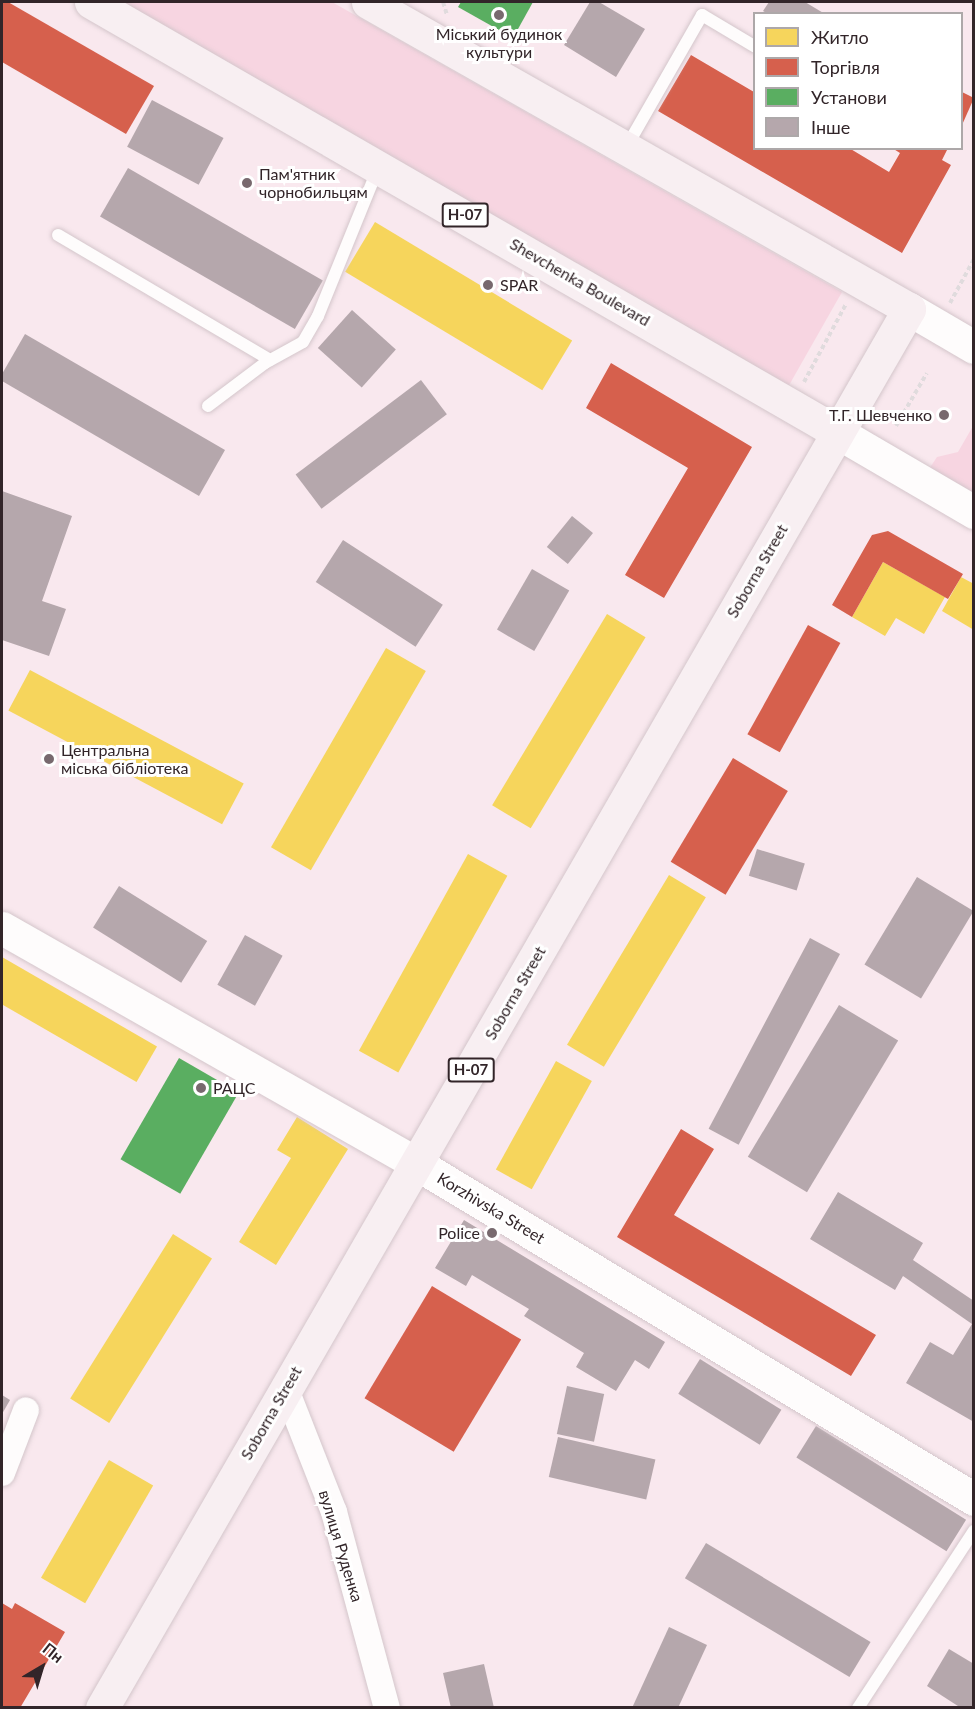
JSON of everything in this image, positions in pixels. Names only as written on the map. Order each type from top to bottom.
[{"type":"main road","name":"Shevchenka Boulevard","points":[[91,2],[379,165],[837,432]]},
{"type":"main road","points":[[368,2],[627,146],[909,309]]},
{"type":"main road","name":"Soborna Street","points":[[102,1707],[909,309]]},
{"type":"street","points":[[909,309],[974,347]]},
{"type":"street","name":"Shevchenka Boulevard","points":[[837,432],[974,512]]},
{"type":"street","name":"Korzhivska Street","points":[[2,928],[417,1164],[974,1499]]},
{"type":"street","name":"вулиця Руденка","points":[[285,1387],[334,1512],[387,1707]]},
{"type":"street","points":[[2,1473],[26,1410]]},
{"type":"lane","points":[[627,146],[702,15],[753,45]]},
{"type":"lane","points":[[208,406],[270,360],[303,342],[318,316],[379,165]]},
{"type":"lane","points":[[58,235],[270,360]]},
{"type":"lane","points":[[858,1707],[974,1531]]},
{"type":"path","points":[[949,304],[974,259]]},
{"type":"path","points":[[800,390],[846,304]]},
{"type":"path","points":[[896,426],[927,372]]},
{"type":"shaded area","points":[[107,2],[332,2],[842,292],[788,387]]},
{"type":"shaded area","points":[[973,426],[973,499],[927,472],[937,457],[958,452]]},
{"type":"building: Житло","points":[[375,222],[572,340],[542,390],[345,272]]},
{"type":"building: Житло","points":[[883,562],[945,597],[924,634],[896,618],[885,636],[852,617]]},
{"type":"building: Житло","points":[[961,577],[974,584],[974,630],[942,611]]},
{"type":"building: Житло","points":[[607,614],[646,637],[531,828],[492,805]]},
{"type":"building: Житло","points":[[386,648],[426,671],[311,870],[271,847]]},
{"type":"building: Житло","points":[[30,670],[244,784],[222,824],[8,711]]},
{"type":"building: Житло","points":[[468,854],[507,876],[398,1073],[359,1051]]},
{"type":"building: Житло","points":[[669,875],[706,897],[604,1067],[567,1045]]},
{"type":"building: Житло","points":[[2,957],[157,1046],[137,1082],[2,1004]]},
{"type":"building: Житло","points":[[556,1061],[592,1081],[532,1189],[496,1169]]},
{"type":"building: Житло","points":[[297,1117],[348,1149],[276,1265],[239,1242],[291,1158],[277,1150]]},
{"type":"building: Житло","points":[[173,1234],[212,1258],[109,1423],[70,1399]]},
{"type":"building: Житло","points":[[109,1460],[153,1486],[85,1603],[41,1578]]},
{"type":"building: Торгівля","points":[[2,2],[8,2],[154,86],[126,134],[2,62]]},
{"type":"building: Торгівля","points":[[691,55],[753,91],[753,150],[852,150],[889,172],[900,153],[895,150],[947,150],[942,160],[951,165],[902,253],[658,111]]},
{"type":"building: Торгівля","points":[[963,92],[974,98],[963,123]]},
{"type":"building: Торгівля","points":[[611,363],[752,447],[664,598],[625,575],[688,468],[586,408]]},
{"type":"building: Торгівля","points":[[888,531],[963,574],[948,599],[883,562],[852,617],[832,605],[872,535]]},
{"type":"building: Торгівля","points":[[808,625],[840,643],[780,752],[747,734]]},
{"type":"building: Торгівля","points":[[733,758],[788,791],[726,895],[671,862]]},
{"type":"building: Торгівля","points":[[681,1129],[714,1149],[674,1215],[876,1335],[851,1376],[617,1237]]},
{"type":"building: Торгівля","points":[[432,1286],[521,1340],[454,1452],[365,1398]]},
{"type":"building: Торгівля","points":[[2,1603],[12,1609],[15,1603],[65,1632],[20,1708],[2,1708]]},
{"type":"building: Установи","name":"Міський будинок культури","points":[[461,2],[533,2],[513,38],[458,7]]},
{"type":"building: Установи","points":[[179,1058],[239,1092],[180,1194],[120,1159]]},
{"type":"building: Інше","points":[[590,2],[599,2],[645,29],[616,77],[564,45]]},
{"type":"building: Інше","points":[[769,2],[805,2],[822,12],[765,12],[763,11]]},
{"type":"building: Інше","points":[[152,100],[224,138],[199,185],[127,147]]},
{"type":"building: Інше","points":[[128,168],[323,280],[295,329],[100,216]]},
{"type":"building: Інше","points":[[352,310],[396,349],[362,387],[318,348]]},
{"type":"building: Інше","points":[[25,334],[225,450],[199,496],[2,381],[2,374]]},
{"type":"building: Інше","points":[[421,380],[447,414],[321,509],[296,474]]},
{"type":"building: Інше","points":[[2,491],[72,516],[42,601],[66,609],[49,656],[2,640]]},
{"type":"building: Інше","points":[[572,516],[593,533],[568,564],[547,547]]},
{"type":"building: Інше","points":[[343,540],[443,605],[416,647],[316,582]]},
{"type":"building: Інше","points":[[532,569],[569,590],[534,651],[497,630]]},
{"type":"building: Інше","points":[[757,849],[805,864],[797,890],[749,876]]},
{"type":"building: Інше","points":[[917,877],[974,911],[921,998],[864,964]]},
{"type":"building: Інше","points":[[119,886],[207,941],[181,983],[93,928]]},
{"type":"building: Інше","points":[[245,935],[283,956],[255,1006],[217,985]]},
{"type":"building: Інше","points":[[810,938],[840,954],[739,1145],[709,1129]]},
{"type":"building: Інше","points":[[839,1005],[898,1041],[807,1192],[748,1157]]},
{"type":"building: Інше","points":[[838,1192],[923,1243],[913,1260],[974,1301],[974,1422],[906,1383],[930,1342],[953,1355],[972,1324],[903,1276],[895,1290],[810,1239]]},
{"type":"building: Інше","points":[[464,1220],[665,1342],[649,1369],[635,1360],[616,1391],[576,1367],[584,1353],[524,1316],[529,1309],[472,1275],[466,1286],[435,1268]]},
{"type":"building: Інше","points":[[700,1359],[781,1410],[760,1445],[678,1394]]},
{"type":"building: Інше","points":[[567,1386],[604,1394],[594,1442],[557,1434]]},
{"type":"building: Інше","points":[[2,1395],[10,1400],[2,1414]]},
{"type":"building: Інше","points":[[816,1426],[966,1520],[946,1551],[796,1457]]},
{"type":"building: Інше","points":[[558,1437],[655,1459],[646,1499],[549,1477]]},
{"type":"building: Інше","points":[[706,1543],[871,1642],[849,1677],[685,1578]]},
{"type":"building: Інше","points":[[669,1627],[707,1645],[678,1708],[632,1708]]},
{"type":"building: Інше","points":[[949,1649],[974,1664],[974,1708],[961,1708],[927,1686]]},
{"type":"building: Інше","points":[[484,1664],[494,1708],[451,1708],[443,1673]]},
{"type":"place","name":"Міський будинок культури","points":[[499,15]]},
{"type":"place","name":"Пам'ятник чорнобильцям","points":[[247,183]]},
{"type":"place","name":"SPAR","points":[[488,285]]},
{"type":"place","name":"Т.Г. Шевченко","points":[[944,415]]},
{"type":"place","name":"Центральна міська бібліотека","points":[[49,759]]},
{"type":"place","name":"РАЦС","points":[[201,1088]]},
{"type":"place","name":"Police","points":[[492,1233]]}]
